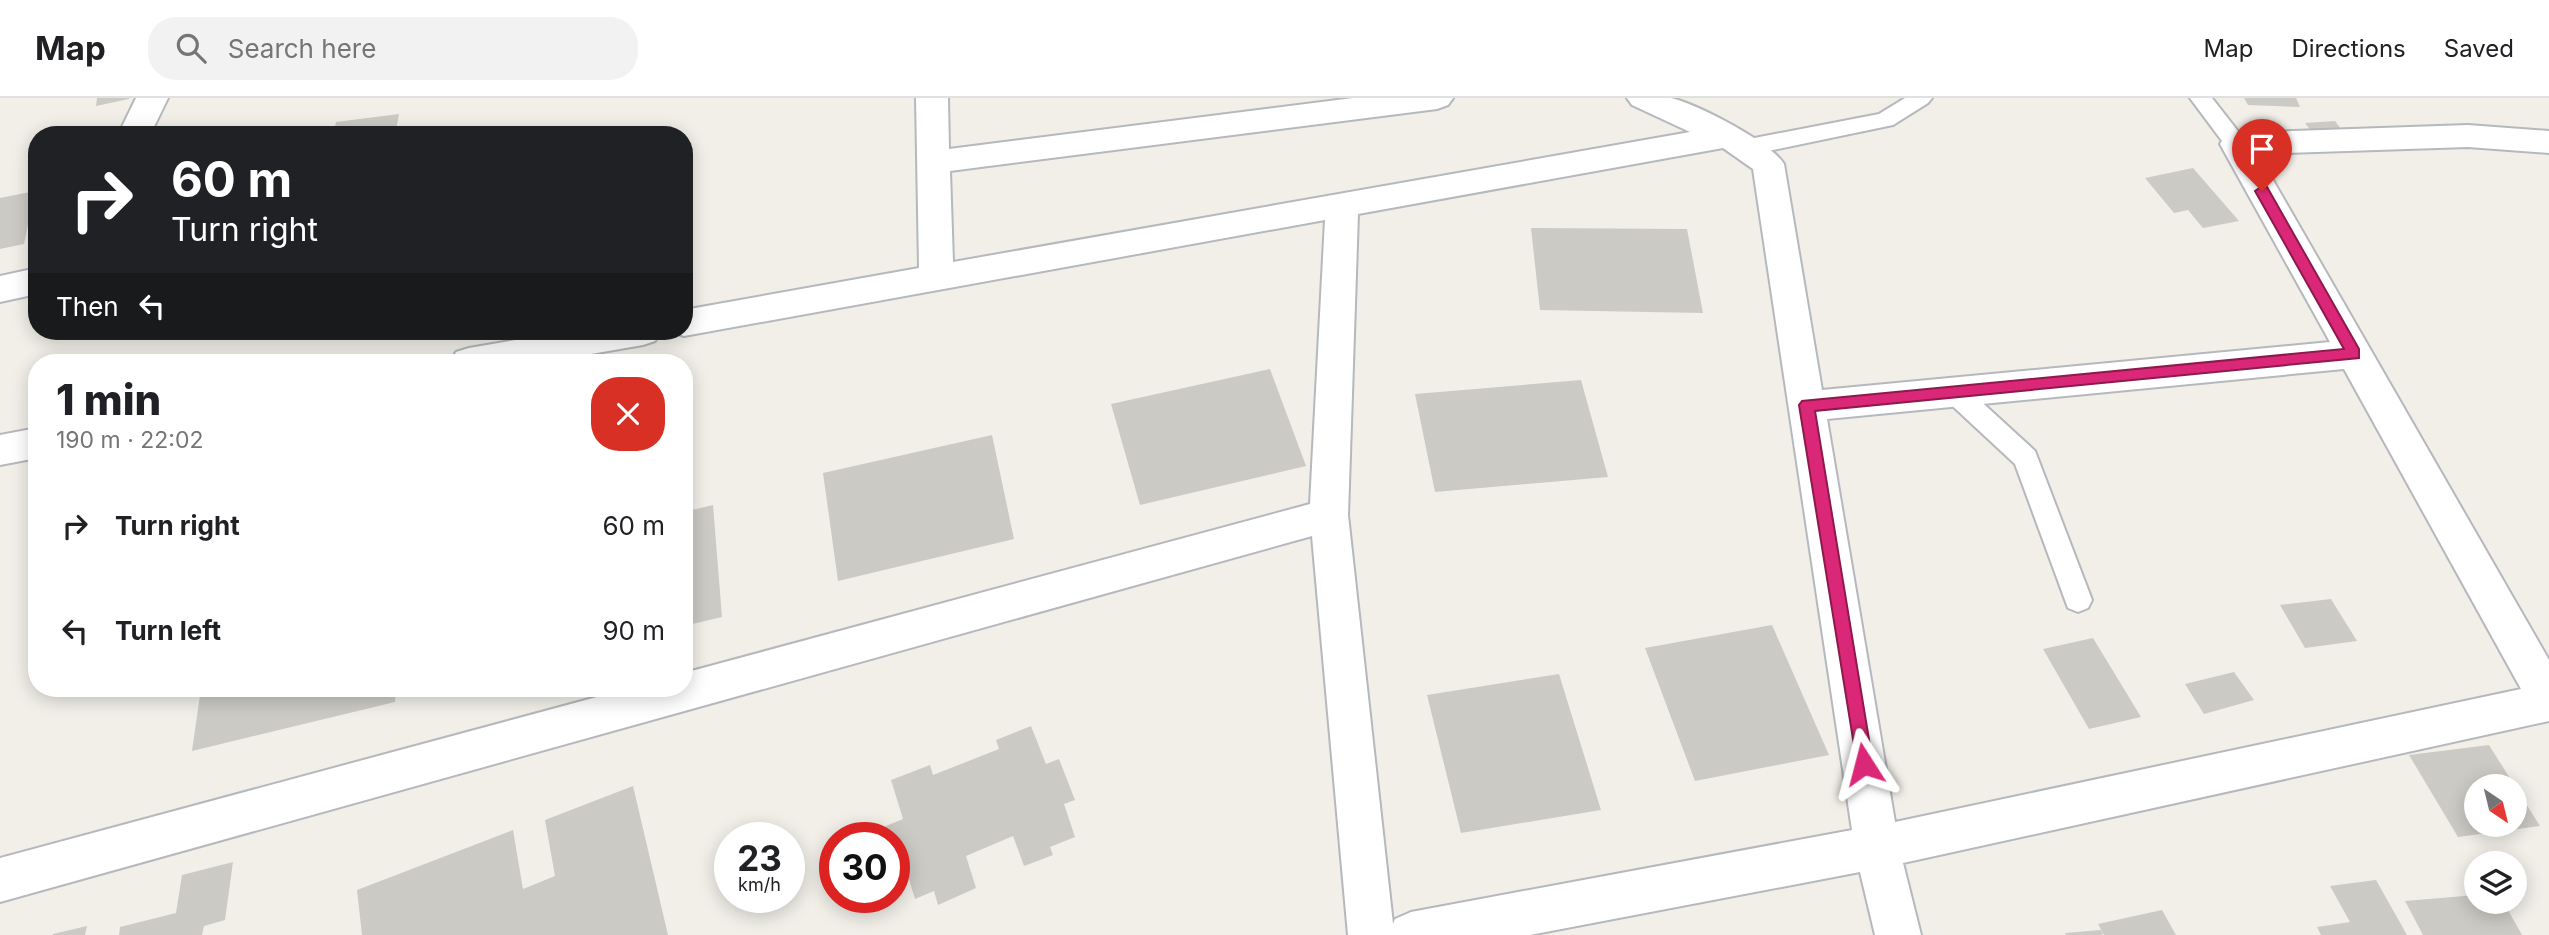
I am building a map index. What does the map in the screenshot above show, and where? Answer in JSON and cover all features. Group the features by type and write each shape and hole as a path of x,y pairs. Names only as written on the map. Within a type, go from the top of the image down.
{"street":[{"path":"138,126 152,98"},
{"path":"932,98 936,278"},
{"path":"933,162 1437,98"},
{"path":"1643,98 1736,142 1769,164 1878,847 1898,935"},
{"path":"1411,935 1878,847 2549,701 2236,144 2468,136 2549,142"},
{"path":"693,321 1342,203 1736,142"},
{"path":"1342,203 1329,515 1371,935"},
{"path":"17,285 28,271"},
{"path":"514,354 592,340"},
{"path":"1807,405 2354,354"},
{"path":"0,450 28,445"},
{"path":"693,690 1329,515"},
{"path":"0,880 666,697"}],"lane":[{"path":"1736,142 1885,120 1921,98"},
{"path":"2201,98 2236,144"},
{"path":"1954,392 2026,458 2078,600"}],"building":[{"path":"97,98 129,98 129,99 96,106"},
{"path":"2244,98 2296,98 2300,107 2248,105"},
{"path":"399,114 397,126 335,126 336,122"},
{"path":"2335,121 2344,133 2315,136 2305,123"},
{"path":"2193,168 2239,221 2203,228 2188,210 2174,213 2145,178"},
{"path":"28,192 28,225 24,244 0,249 0,198"},
{"path":"1531,228 1687,229 1703,313 1540,310"},
{"path":"1270,369 1306,466 1140,505 1111,404"},
{"path":"1581,380 1608,477 1435,492 1415,394"},
{"path":"992,435 1014,539 838,581 823,473"},
{"path":"713,505 722,617 693,624 693,510"},
{"path":"2331,599 2357,641 2305,648 2280,605"},
{"path":"1772,625 1829,755 1695,781 1645,648"},
{"path":"2093,638 2141,717 2089,729 2043,649"},
{"path":"2234,672 2254,700 2204,714 2185,684"},
{"path":"1559,674 1601,810 1461,833 1427,695"},
{"path":"200,697 395,697 395,702 192,751"},
{"path":"1031,726 1046,764 1059,759 1075,800 1064,804 1075,837 1050,847 1053,855 1024,866 1013,836 966,856 976,888 938,905 934,891 915,899 910,883 910,822 896,822 903,819 891,780 930,765 933,775 999,749 996,740"},
{"path":"2489,745 2507,774 2464,774 2464,836 2458,837 2409,755"},
{"path":"633,786 668,935 362,935 357,890 513,830 523,889 555,876 545,820"},
{"path":"2527,805 2540,826 2527,828"},
{"path":"233,862 225,920 204,926 202,935 119,935 120,927 176,913 182,875"},
{"path":"2376,880 2407,935 2321,935 2317,927 2350,922 2330,886"},
{"path":"2464,896 2464,914 2510,914 2522,935 2423,935 2405,901"},
{"path":"2162,910 2176,935 2104,935 2098,924"},
{"path":"87,926 85,935 53,935 53,934"},
{"path":"2101,930 2103,935 2065,933"}],"route":[{"path":"1864,764 1807,405 2354,354 2262,191"}]}
